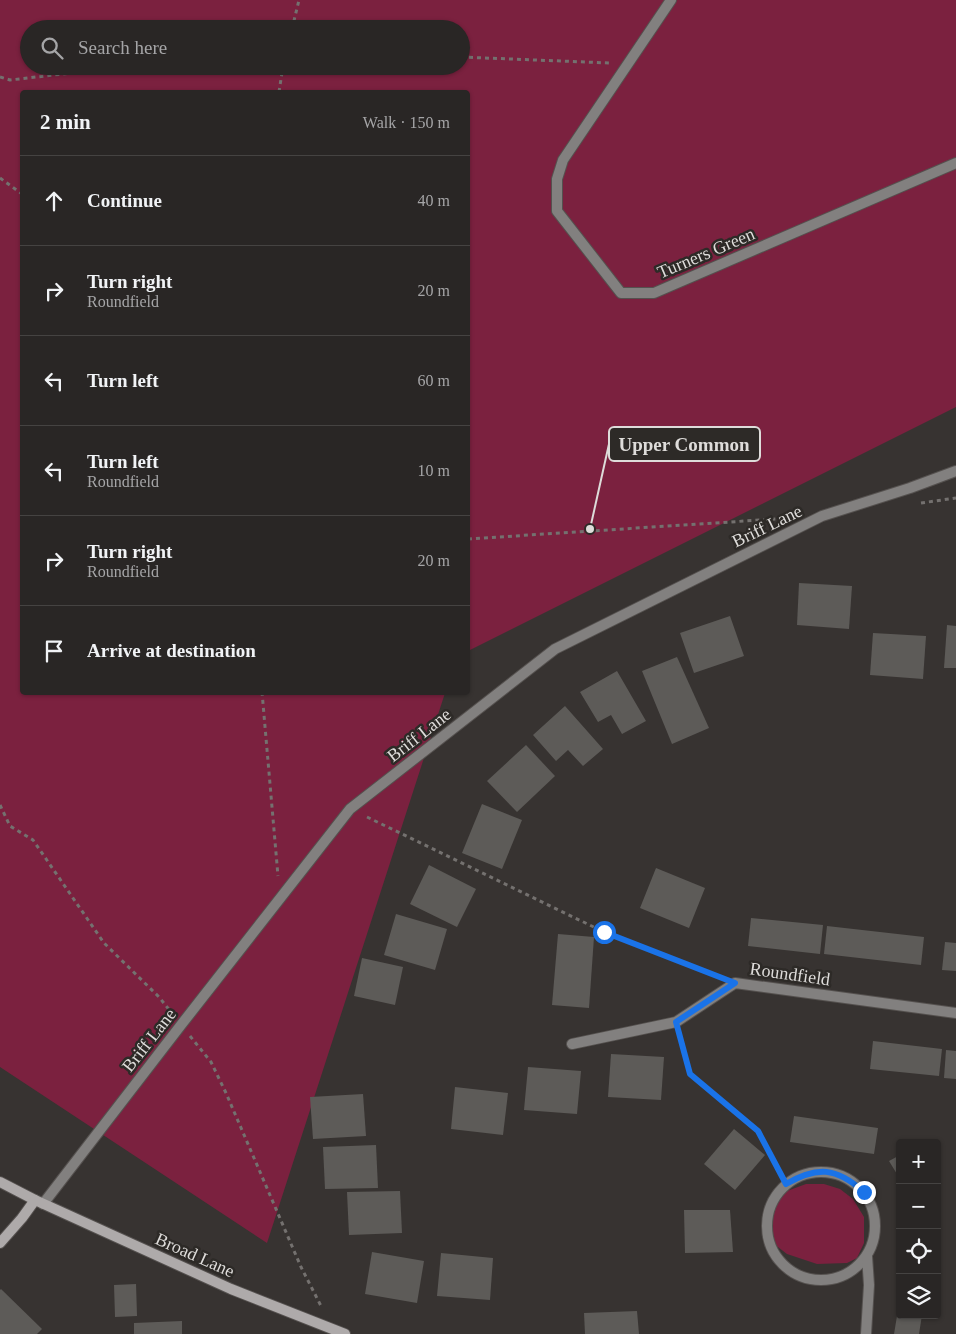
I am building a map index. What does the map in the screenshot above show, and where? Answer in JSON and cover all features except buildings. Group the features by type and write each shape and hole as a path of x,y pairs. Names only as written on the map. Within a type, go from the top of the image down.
{"street":[{"name":"Turners Green","path":"671,0 563,160 557,179 557,211 621,293 654,293 956,163"},
{"name":"Briff Lane","path":"39,1202 181,1025 350,809 555,650 822,516 956,471"},
{"name":"Roundfield","path":"572,1044 676,1022 735,983 956,1013"},
{"path":"818,1172 835,1173 851,1180 864,1192 872,1206 876,1224 874,1241 867,1256 854,1270 837,1279 818,1281 800,1277 784,1267 772,1252 766,1234 767,1215 774,1198 786,1184 800,1176 818,1172"},
{"name":"Broad Lane","path":"0,1182 39,1202 231,1289 345,1334"},
{"path":"0,1243 39,1202"},
{"path":"866,1334 869,1285 867,1256"}],"path":[{"path":"294,20 299,0"},
{"path":"470,57 627,64"},
{"path":"0,78 10,80 54,75"},
{"path":"278,90 281,75"},
{"path":"0,178 20,193"},
{"path":"470,539 783,519"},
{"path":"262,695 280,899"},
{"path":"0,805 10,826 33,840 104,943 158,998 212,1062 301,1266 333,1329"},
{"path":"350,809 604,932 735,983"},
{"path":"676,1022 690,1074 758,1131 786,1184"}],"shaded area":[{"path":"0,0 956,0 956,407 470,650 470,90 20,90 20,695 444,695 267,1243 0,1067"},
{"path":"806,1184 824,1184 840,1189 853,1199 864,1217 864,1243 857,1258 847,1263 817,1264 787,1254 774,1244 769,1218 771,1210 779,1198 787,1191"}],"place":[{"name":"Upper Common","path":"590,529"}],"route":[{"path":"604,932 735,983 676,1022 690,1074 758,1131 786,1184 800,1176 818,1172 835,1173 851,1180 864,1192"}]}
